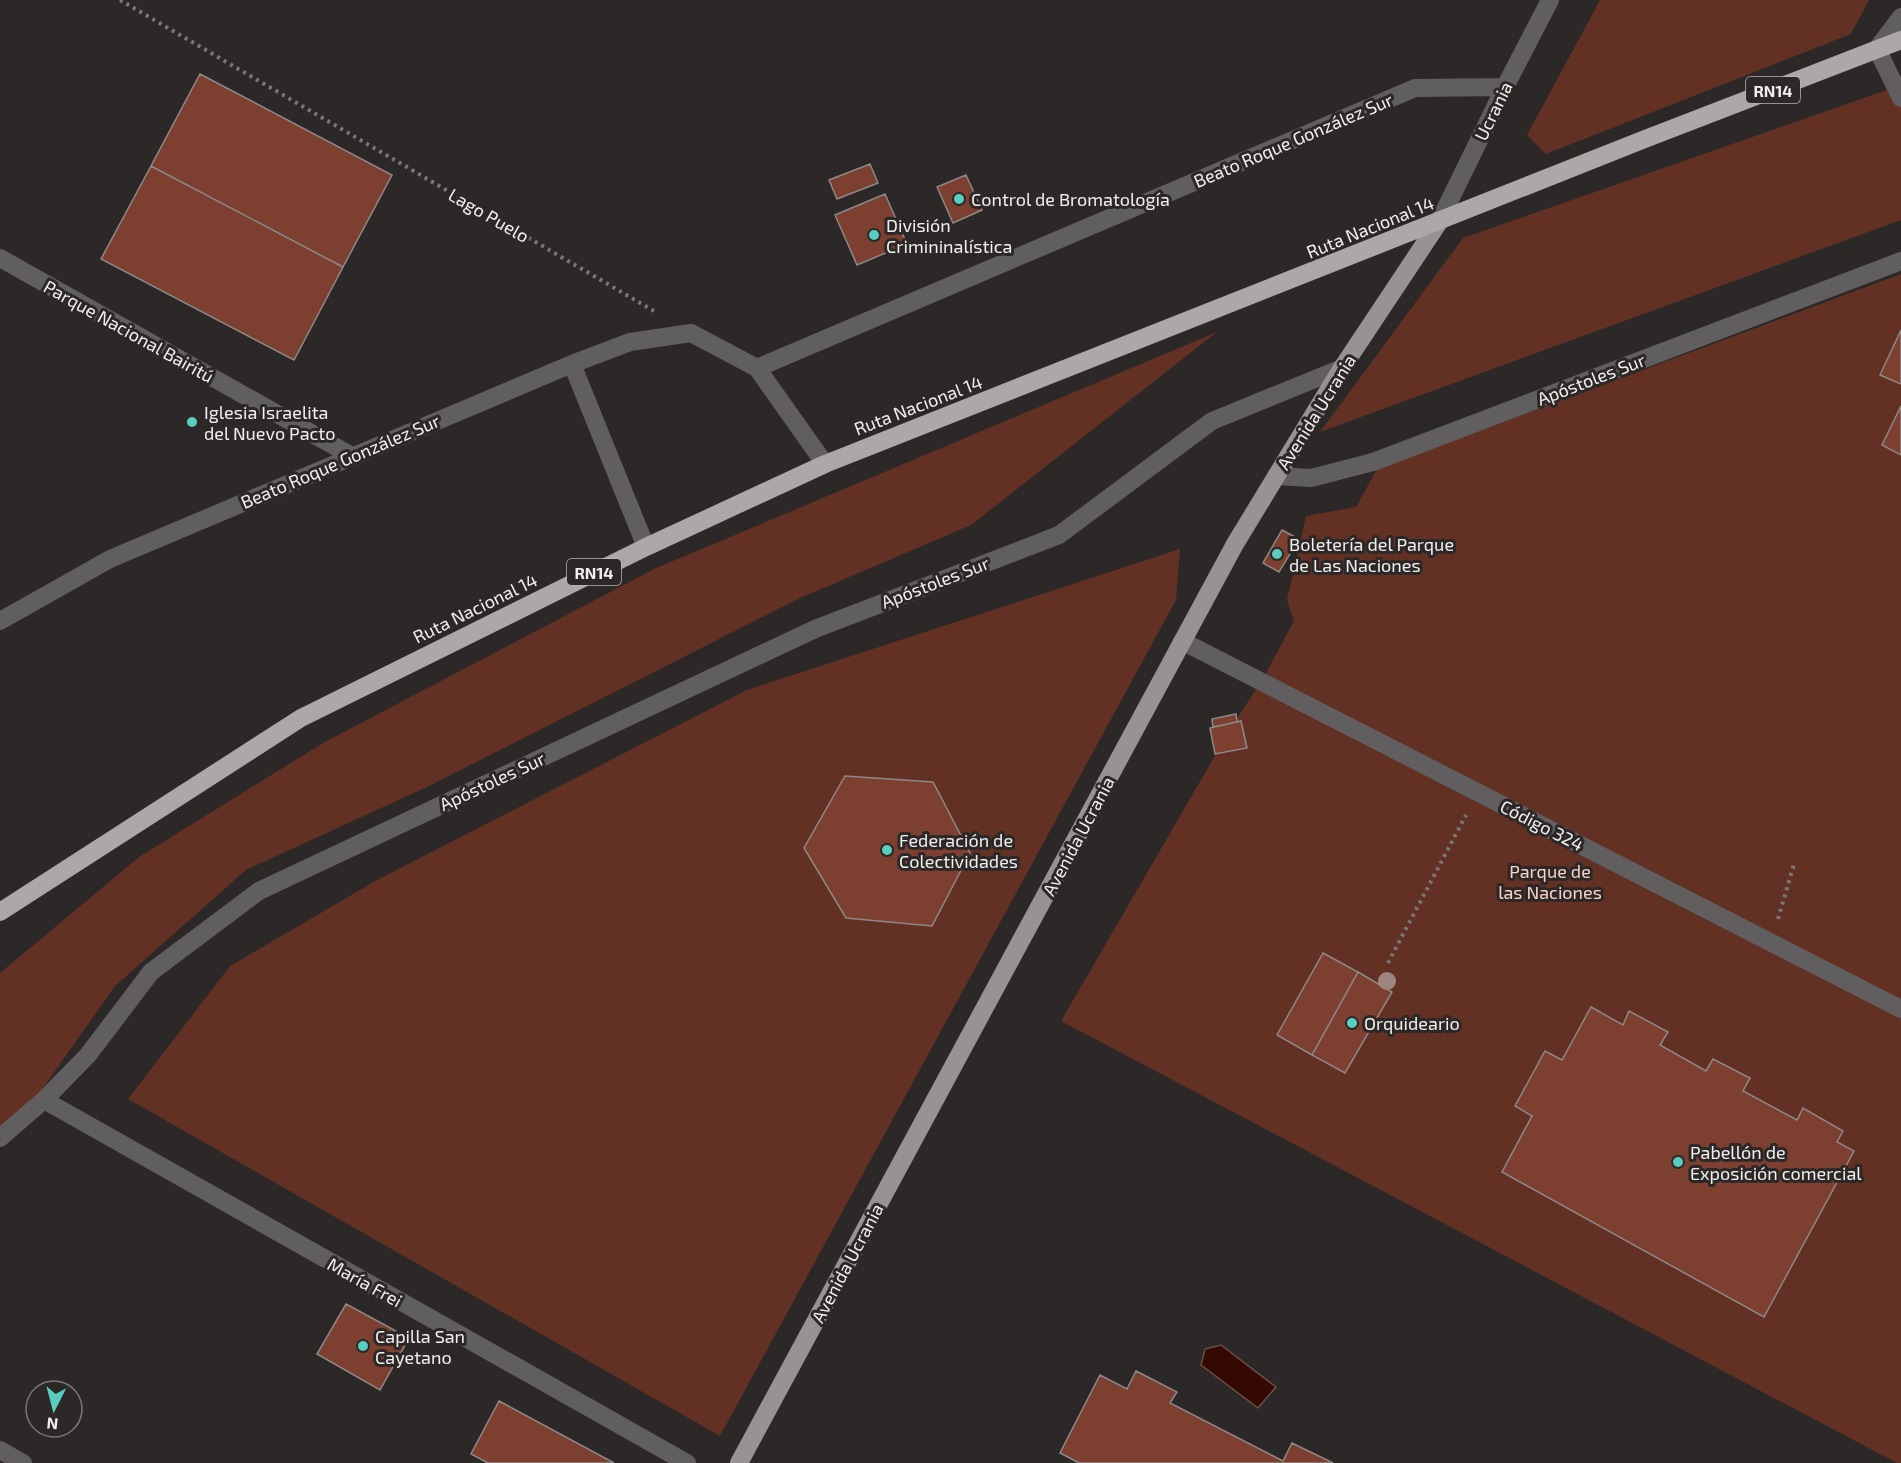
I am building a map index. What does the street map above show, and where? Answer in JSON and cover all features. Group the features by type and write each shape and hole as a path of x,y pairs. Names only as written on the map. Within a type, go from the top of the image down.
{"highway":[{"name":"Ruta Nacional 14","path":"0,912 301,718 646,547 825,464 1901,40"}],"main road":[{"name":"Avenida Ucrania","path":"739,1463 1235,544 1342,368 1439,222"}],"street":[{"name":"Ucrania","path":"1439,222 1550,0"},
{"path":"1901,17 1877,49 1901,98"},
{"name":"Beato Roque González Sur","path":"757,368 1415,88 1505,87"},
{"name":"Parque Nacional Bairitú","path":"0,258 352,456"},
{"name":"Apóstoles Sur","path":"1276,476 1311,478 1373,462 1901,261"},
{"name":"Beato Roque González Sur","path":"0,621 110,558 572,364 630,342 691,333"},
{"path":"691,333 757,368 825,464"},
{"path":"572,364 646,547"},
{"name":"Apóstoles Sur","path":"0,1138 44,1100 88,1055 151,972 259,891 815,629 1059,535 1212,421 1342,368"},
{"name":"Código 324","path":"1182,641 1901,1009"},
{"name":"María Frei","path":"44,1100 687,1463"},
{"path":"0,1450 23,1463"}],"path":[{"name":"Lago Puelo","path":"120,0 691,333"},
{"path":"1388,963 1477,792"},
{"path":"1771,943 1794,864"}],"green space":[{"path":"1600,0 1869,0 1851,34 1546,154 1527,135"},
{"path":"1901,85 1901,220 1320,432 1463,238"},
{"name":"Parque de las Naciones","path":"1901,274 1901,1463 1897,1463 1061,1021 1234,723 1261,682 1294,621 1287,600 1306,516 1356,507 1377,469"},
{"path":"1217,332 971,525 798,599 427,787 246,870 115,986 41,1091 0,1134 0,973 139,857 323,743 654,569"},
{"path":"1180,549 1176,600 720,1436 128,1099 230,966 377,880 747,690"}],"shaded area":[{"path":"1221,1345 1276,1387 1258,1408 1201,1365 1205,1349"}],"building":[{"path":"200,74 392,175 343,267 151,166"},
{"path":"870,164 878,183 837,199 829,180"},
{"path":"151,166 343,267 294,360 101,259"},
{"name":"Control de Bromatología","path":"966,175 982,210 953,223 937,187"},
{"path":"885,194 907,244 857,265 835,215"},
{"path":"1901,330 1901,384 1880,375"},
{"path":"1901,406 1901,455 1882,445"},
{"path":"1282,530 1299,539 1279,572 1263,563"},
{"path":"1236,714 1237,722 1213,727 1212,719"},
{"path":"1241,721 1247,748 1215,754 1210,728"},
{"name":"Federación de Colectividades","path":"845,776 933,782 970,853 932,926 846,918 804,848"},
{"path":"1323,953 1358,972 1312,1055 1277,1035"},
{"name":"Orquideario","path":"1358,972 1392,992 1345,1073 1312,1055"},
{"name":"Pabellón de Exposición comercial","path":"1591,1007 1623,1025 1629,1011 1668,1032 1660,1045 1706,1071 1713,1059 1750,1078 1743,1091 1797,1120 1803,1108 1843,1131 1837,1142 1854,1151 1764,1317 1502,1172 1532,1116 1515,1106 1545,1051 1562,1060"},
{"name":"Capilla San Cayetano","path":"346,1304 409,1338 380,1390 317,1354"},
{"path":"1136,1371 1177,1392 1170,1403 1283,1461 1292,1443 1333,1463 1079,1463 1060,1453 1100,1375 1127,1389"},
{"path":"499,1401 614,1463 488,1463 471,1454"}],"place":[{"name":"Control de Bromatología","path":"959,199"},
{"name":"División Crimininalística","path":"874,235"},
{"name":"Iglesia Israelita del Nuevo Pacto","path":"192,422"},
{"name":"Boletería del Parque de Las Naciones","path":"1277,554"},
{"name":"Federación de Colectividades","path":"887,850"},
{"name":"Orquideario","path":"1352,1023"},
{"name":"Pabellón de Exposición comercial","path":"1678,1162"},
{"name":"Capilla San Cayetano","path":"363,1346"}]}
